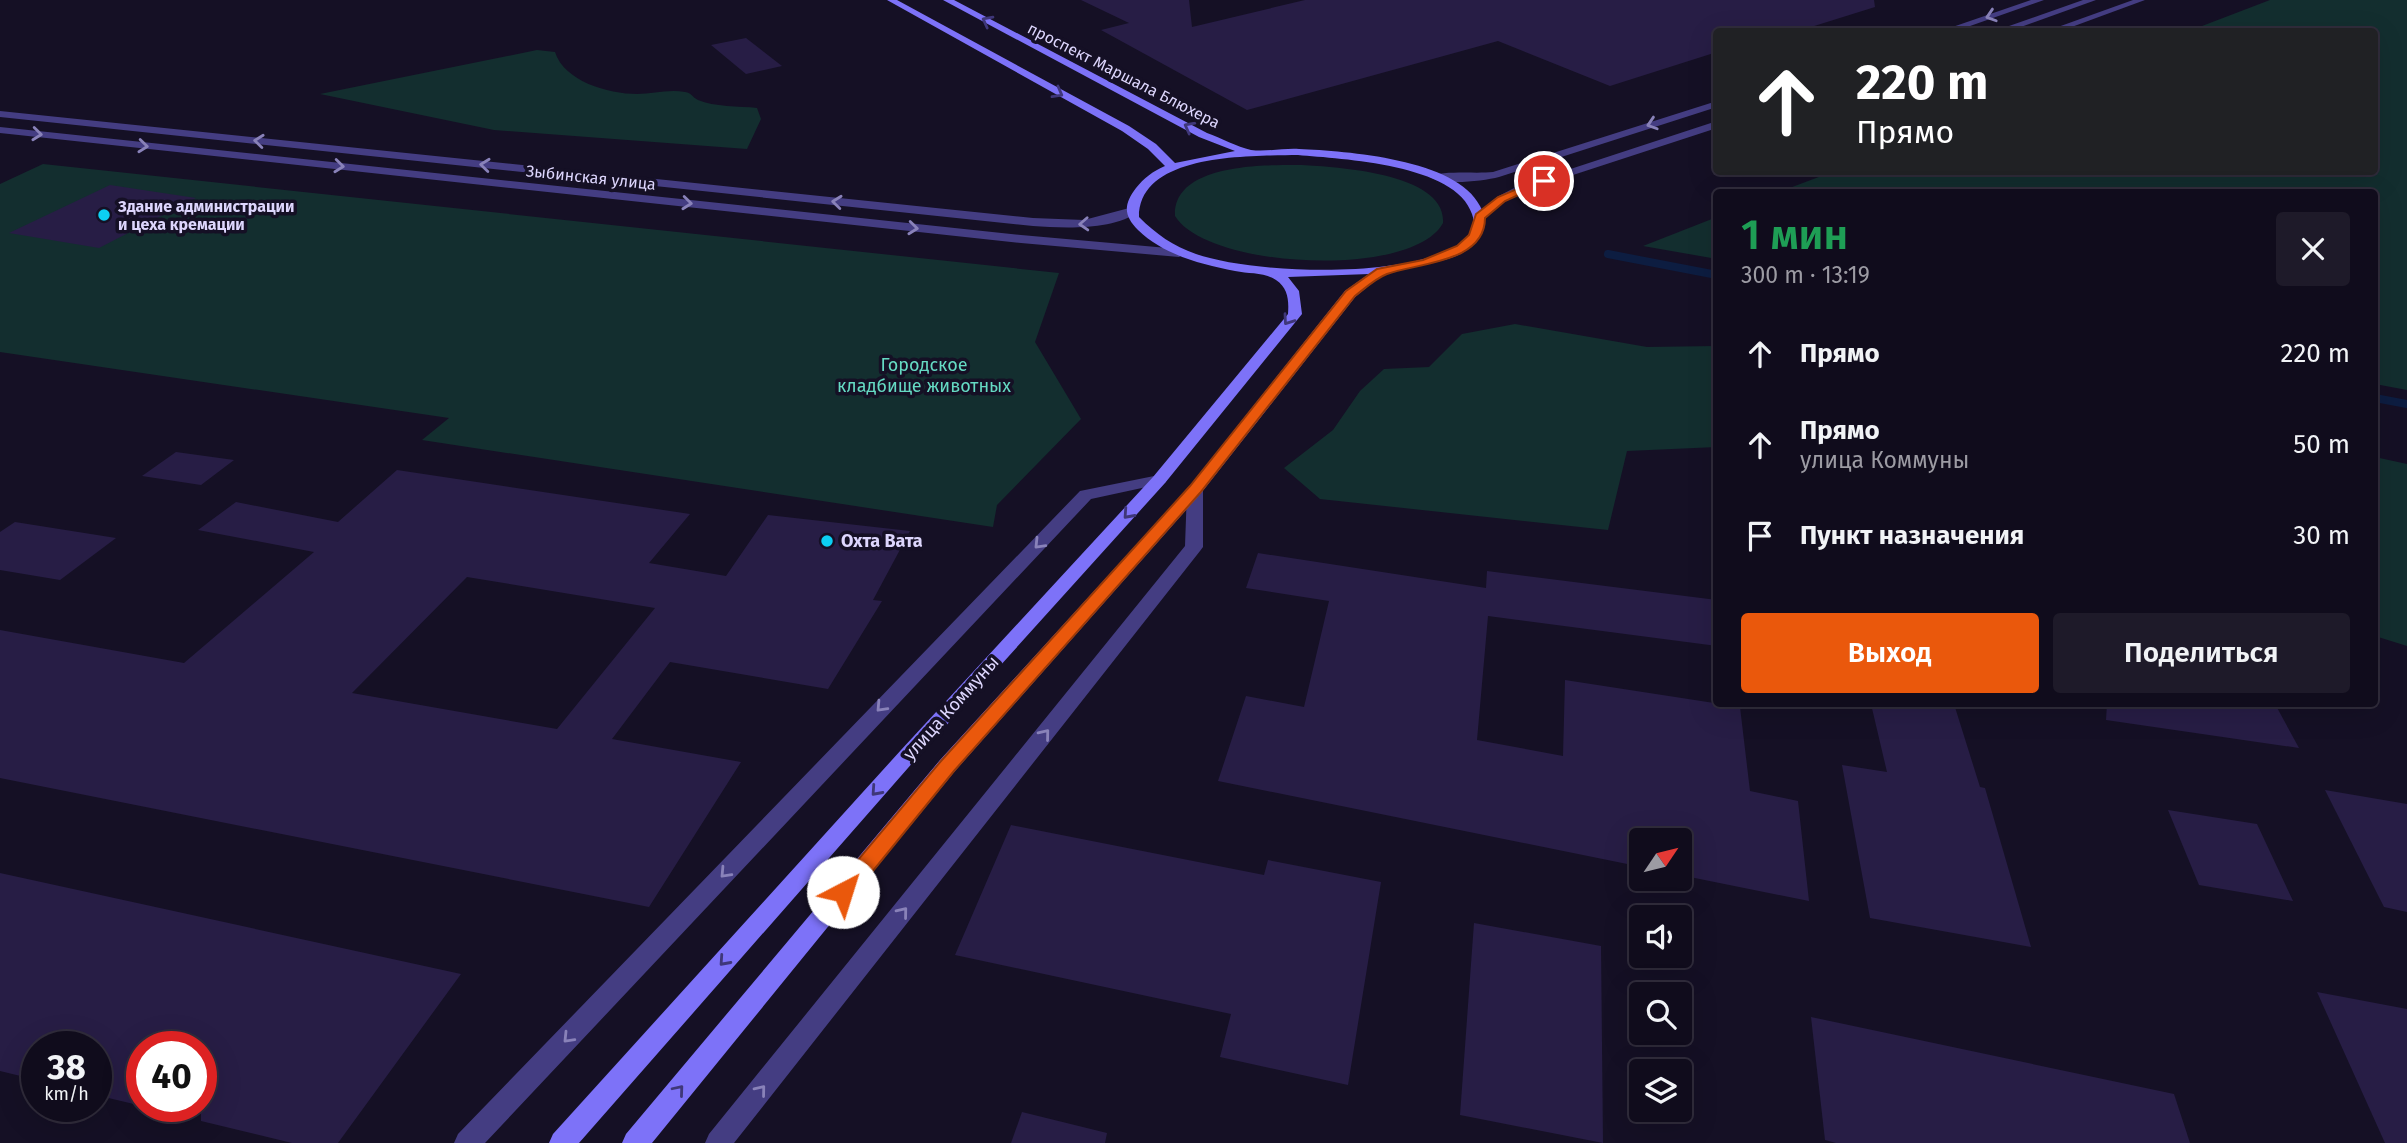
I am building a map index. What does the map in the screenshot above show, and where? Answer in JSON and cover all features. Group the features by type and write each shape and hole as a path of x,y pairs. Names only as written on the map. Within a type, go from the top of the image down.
{"street":[{"path":"891,0 1125,130 1159,152 1173,168"},
{"name":"проспект Маршала Блюхера","path":"947,0 1203,135 1252,153"},
{"path":"1954,28 2040,0"},
{"path":"2008,28 2092,0"},
{"path":"2060,28 2141,0"},
{"path":"1436,177 1467,196 1477,208 1479,226 1474,237 1461,248 1426,263 1381,272 1332,274 1266,270 1179,253 1159,243 1142,230 1133,218 1137,194 1146,184 1173,168 1214,157 1298,152 1367,159 1436,177 1474,178 1495,175 1713,105"},
{"name":"Зыбинская улица","path":"0,114 1033,222 1080,225 1103,223 1133,211"},
{"path":"1480,216 1501,199 1520,189 1713,125"},
{"name":"Зыбинская улица","path":"0,130 1021,239 1179,253"},
{"path":"363,169 387,155"},
{"name":"улица Коммуны","path":"562,1143 1159,480 1295,314 1294,289 1285,279 1266,270"},
{"name":"улица Коммуны","path":"635,1143 947,766 1195,490 1343,302 1381,272"},
{"path":"467,1143 1086,495 1159,480"},
{"path":"718,1143 1194,547 1195,490"}],"green space":[{"path":"2270,0 2407,0 2407,390 2378,385 2378,189 1787,189 1824,175 2378,175 2378,28 2197,28"},
{"path":"537,50 555,52 560,62 577,78 613,92 685,92 711,104 757,108 761,119 747,149 494,130 320,94"},
{"name":"Городское кладбище животных","path":"43,164 1059,273 1035,342 1081,419 997,505 993,527 422,440 449,418 0,352 0,184"},
{"path":"1302,165 1363,171 1409,183 1427,193 1439,206 1443,223 1424,241 1393,253 1353,259 1310,260 1266,256 1226,247 1194,234 1175,216 1178,199 1189,186 1205,177 1245,167"},
{"path":"1713,219 1713,258 1643,246"},
{"path":"1515,324 1647,347 1713,346 1713,447 1627,451 1608,530 1320,499 1284,468 1333,430 1360,391 1384,369 1429,367 1462,334"},
{"path":"2378,458 2407,464 2407,646 2378,637"}],"building":[{"path":"1081,0 1189,0 1192,27 1305,0 1874,0 1875,7 1808,28 1713,28 1713,53 1610,86 1498,41 1247,110 1101,30 1129,23"},
{"path":"746,38 782,66 746,74 711,45"},
{"name":"Здание администрации и цеха кремации","path":"110,185 196,198 99,248 9,233"},
{"path":"176,452 234,460 201,485 142,476"},
{"path":"397,470 690,514 649,563 726,576 768,515 910,531 873,600 882,601 828,689 670,662 612,739 741,762 649,907 0,778 0,630 184,663 314,552 198,530 236,502 338,522","holes":["467,577 655,608 557,729 352,693"]},
{"path":"15,522 116,538 60,580 0,570 0,532"},
{"path":"1258,553 1486,588 1487,571 1713,599 1713,645 1488,616 1477,740 1563,756 1565,680 1713,703 1713,707 1740,707 1750,791 1798,801 1809,901 1692,877 1692,828 1629,828 1629,864 1218,781 1246,696 1304,707 1329,601 1246,588"},
{"path":"1872,707 1955,707 1980,787 1985,788 2031,947 1870,918 1842,765 1887,772"},
{"path":"2107,707 2277,707 2299,748 2106,720"},
{"path":"2325,790 2407,804 2407,912 2384,907"},
{"path":"2168,810 2257,824 2293,901 2199,885"},
{"path":"1011,825 1264,875 1268,860 1381,882 1348,1085 1220,1057 1231,1014 955,955"},
{"path":"0,873 461,974 338,1143 292,1143 205,1122 217,1122 217,1031 126,1031 126,1102 112,1099 112,1031 21,1031 21,1076 0,1071"},
{"path":"1474,923 1601,946 1603,1143 1460,1115"},
{"path":"2317,992 2407,1009 2407,1143 2385,1143"},
{"path":"1811,1017 2174,1094 2190,1143 1836,1143 1825,1140"},
{"path":"1022,1112 1107,1133 1105,1143 1011,1143"}],"waterway":[{"path":"1608,254 1713,274"},
{"path":"2378,399 2407,404"}],"place":[{"name":"Здание администрации и цеха кремации","path":"104,215"},
{"name":"Охта Вата","path":"827,541"}],"route":[{"path":"843,892 947,766 1195,490 1350,294 1381,272 1426,263 1461,248 1474,237 1480,216 1501,199 1544,181"}]}
